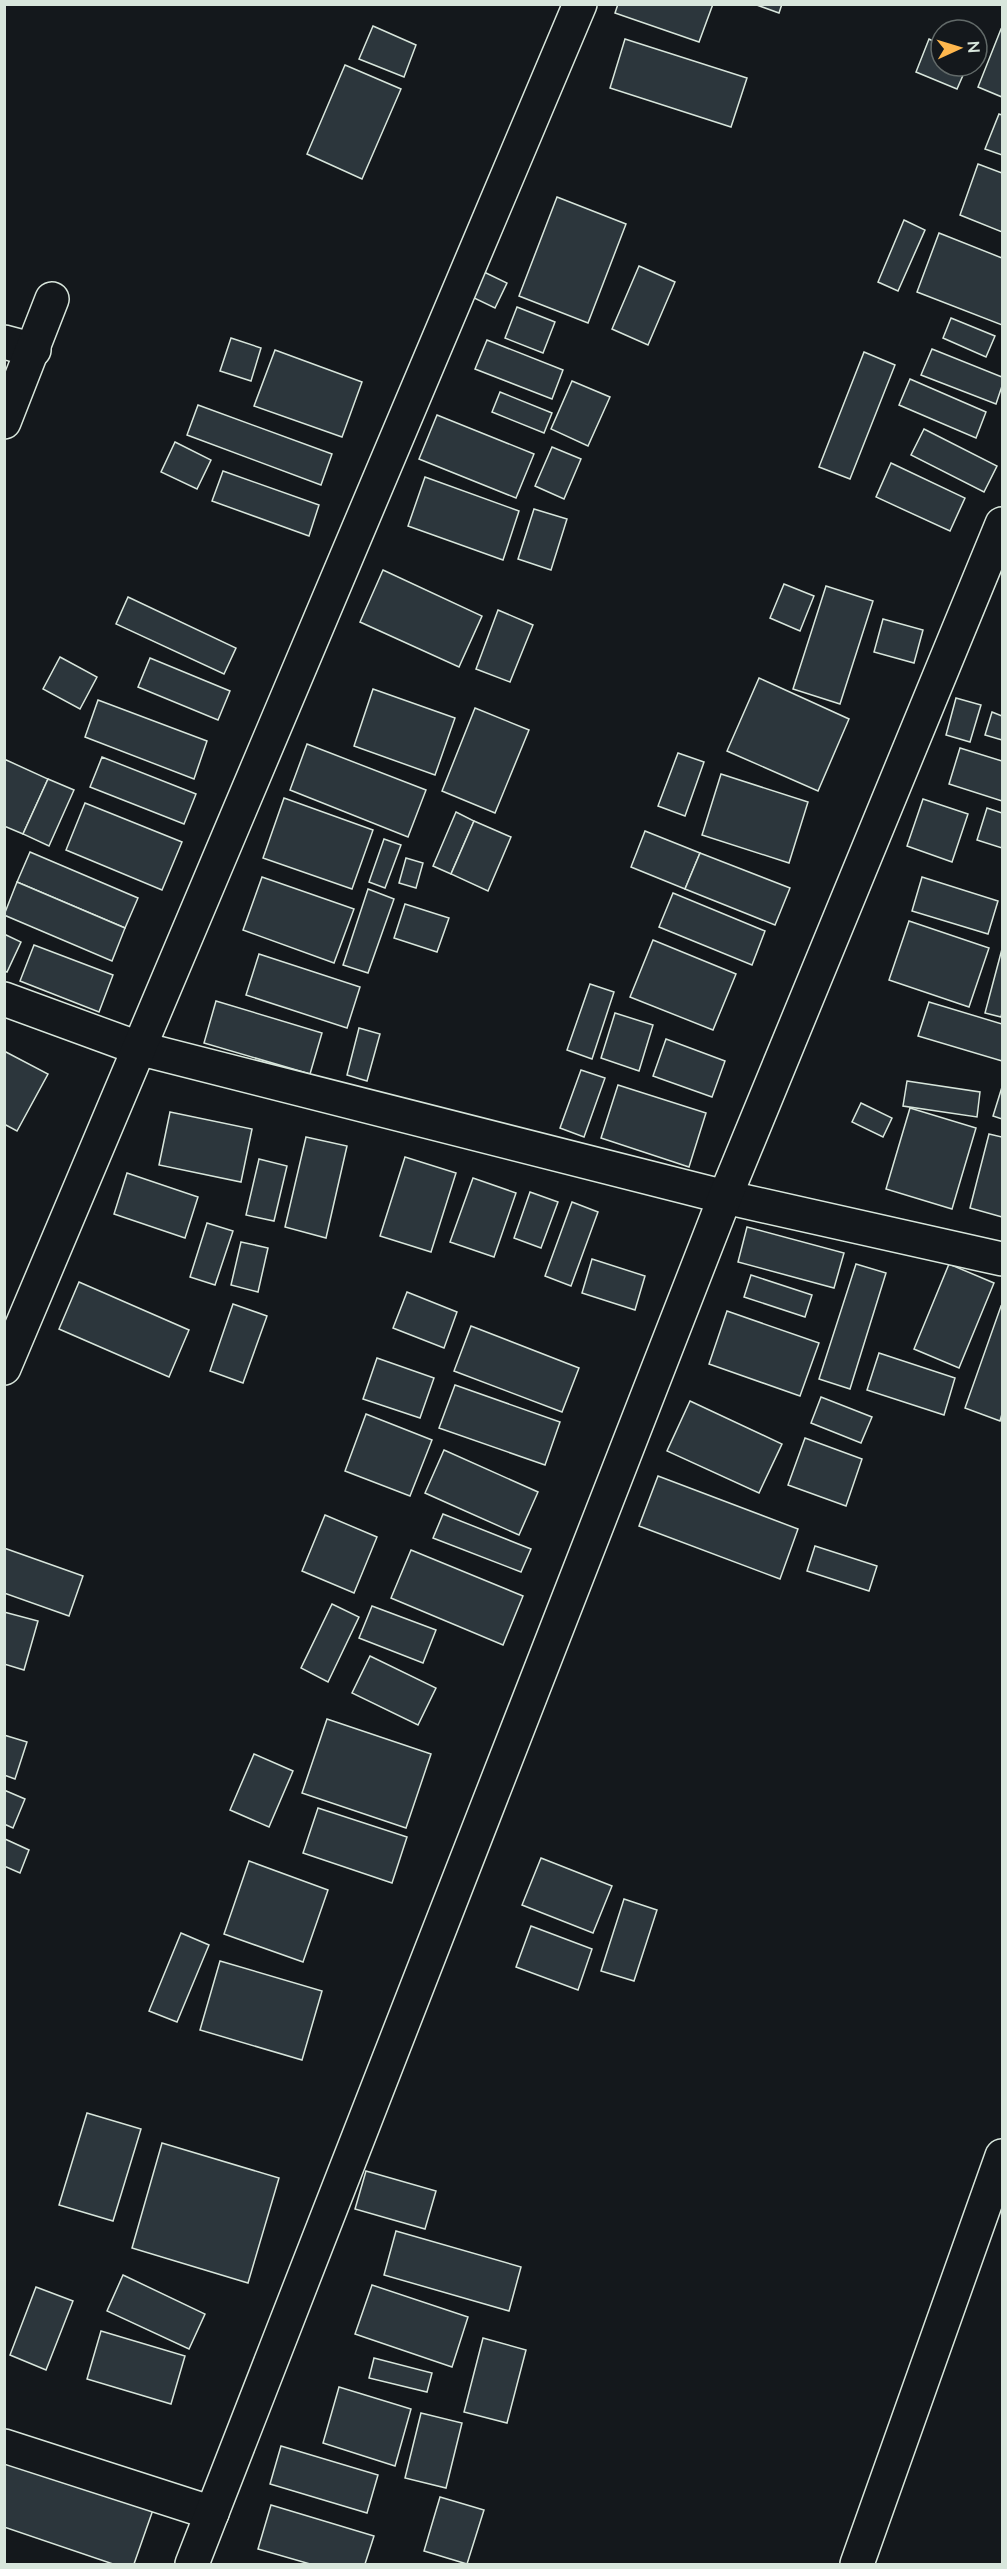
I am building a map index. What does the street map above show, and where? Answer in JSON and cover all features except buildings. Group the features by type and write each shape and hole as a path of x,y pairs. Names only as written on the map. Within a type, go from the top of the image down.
{"street":[{"path":"4,1368 580,4"},
{"path":"4,422 19,346 52,299"},
{"path":"192,2565 725,1197 1002,524"},
{"path":"4,999 138,1048 725,1197 1002,1259"},
{"path":"857,2565 1002,2156"},
{"path":"4,2446 212,2513"}]}
